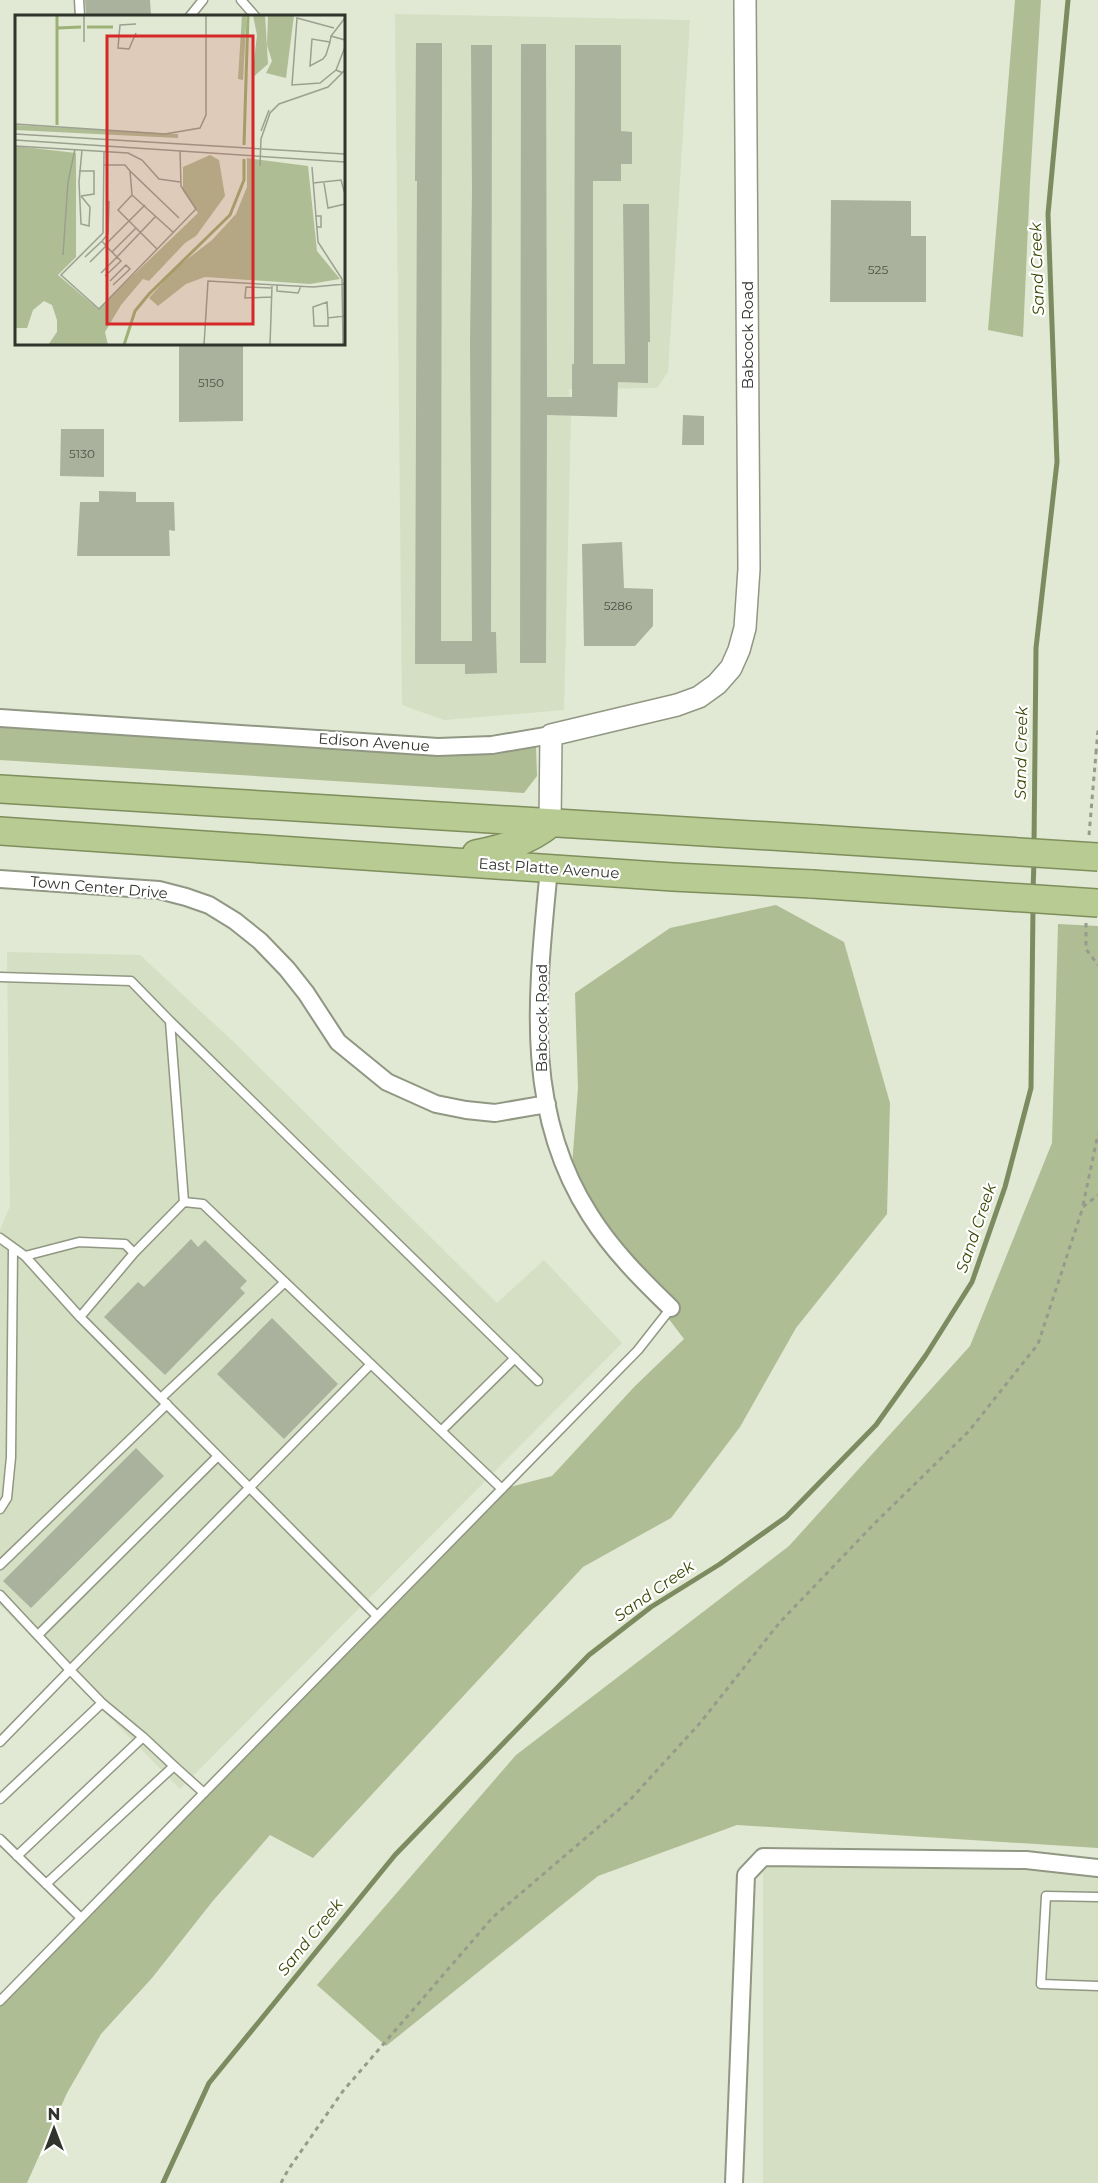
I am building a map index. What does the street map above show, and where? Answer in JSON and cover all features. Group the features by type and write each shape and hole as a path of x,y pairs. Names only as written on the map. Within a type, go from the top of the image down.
{"highway":[{"path":"0,789 1098,857"},
{"path":"418,859 471,854 509,847 535,836 550,824"},
{"name":"East Platte Avenue","path":"0,831 673,877 1098,903"}],"street":[{"name":"Babcock Road","path":"731,668 745,628 749,569 746,0"},
{"name":"Edison Avenue","path":"0,718 438,747 492,745 551,735 677,705 699,697 717,684 731,668"},
{"path":"550,824 551,735"},
{"name":"Babcock Road","path":"549,868 538,1011 541,1077 563,1162 590,1215 631,1269 671,1308"},
{"name":"Town Center Drive","path":"0,879 159,890 210,905 236,921 260,941 299,985 338,1042 387,1082 436,1104 466,1110 495,1113 547,1104"},
{"path":"734,2183 746,1875 763,1857 1026,1860 1098,1868"}],"lane":[{"path":"79,0 80,15"},
{"path":"191,15 202,0"},
{"path":"241,0 254,15"},
{"path":"0,977 131,981 538,1381"},
{"path":"80,1317 134,1253 183,1202 170,1021"},
{"path":"183,1202 202,1204 502,1489"},
{"path":"0,1238 25,1256 80,1317 377,1616"},
{"path":"25,1256 79,1242 125,1244 134,1253"},
{"path":"0,1509 7,1498 11,1457 13,1248"},
{"path":"0,1565 285,1282"},
{"path":"0,2001 638,1350 671,1308"},
{"path":"441,1431 515,1358"},
{"path":"0,1742 371,1364"},
{"path":"38,1635 218,1456"},
{"path":"0,1596 102,1703 204,1793"},
{"path":"0,1799 102,1703"},
{"path":"17,1856 143,1737"},
{"path":"46,1884 174,1766"},
{"path":"0,1839 81,1918"},
{"path":"1098,1898 1046,1896 1041,1984 1098,1986"}],"path":[{"path":"1098,730 1096,753 1098,767"},
{"path":"280,2183 343,2091 493,1917 629,1801 700,1722 780,1622 875,1523 969,1431 1038,1344 1083,1207 1098,1134"},
{"path":"1083,1207 1098,1195"}],"shaded area":[{"path":"1015,0 1041,0 1023,337 988,330"},
{"path":"395,14 690,20 668,372 657,388 569,389 571,416 564,710 444,720 402,705"},
{"path":"0,720 174,729 456,755 536,746 537,776 524,793 0,760"},
{"path":"776,905 844,942 890,1103 887,1214 796,1328 740,1427 671,1518 583,1567 313,1858 270,1835 212,1902 152,1978 101,2034 67,2093 27,2183 0,2183 0,2001 502,1489 552,1476 635,1386 684,1339 631,1269 571,1178 578,1088 575,993 670,928"},
{"path":"1058,924 1098,926 1098,1848 737,1825 598,1876 386,2046 317,1985 516,1755 789,1546 970,1346 1052,1143"},
{"path":"7,952 140,955 240,1048 497,1303 544,1260 622,1343 180,1789 0,1605 0,1230 10,1206"},
{"path":"763,1857 1098,1861 1098,2183 763,2183"}],"building":[{"path":"85,0 150,0 151,15 86,15"},
{"path":"416,43 442,43 441,641 472,641 471,45 492,45 491,632 496,632 497,673 465,674 465,664 415,664"},
{"path":"521,44 546,44 547,397 572,397 575,45 621,45 621,131 632,132 632,164 621,164 621,181 593,181 593,364 625,364 623,204 649,204 648,383 618,382 617,417 547,415 546,663 520,663"},
{"path":"831,200 911,201 911,236 926,236 926,302 830,302"},
{"path":"179,345 243,345 243,421 179,422"},
{"path":"683,415 704,416 704,445 682,445"},
{"path":"61,429 104,429 104,477 60,476"},
{"path":"99,491 136,492 136,502 174,502 175,531 169,530 170,556 77,556 80,502 99,502"},
{"path":"622,542 624,588 653,589 653,626 635,646 584,646 582,544"},
{"path":"191,1239 198,1247 205,1240 247,1281 240,1288 245,1293 165,1375 104,1317 138,1282 144,1287"},
{"path":"272,1318 338,1384 284,1439 217,1374"},
{"path":"136,1448 164,1476 31,1608 3,1581"}],"waterway":[{"name":"Sand Creek","path":"1034,846 1036,648 1057,462 1048,214 1068,0"},
{"name":"Sand Creek","path":"1033,891 1034,861"},
{"name":"Sand Creek","path":"163,2183 209,2083 395,1855 589,1655 651,1607 720,1564 786,1517 876,1425 926,1355 972,1282 1005,1187 1031,1088 1033,906"}]}
